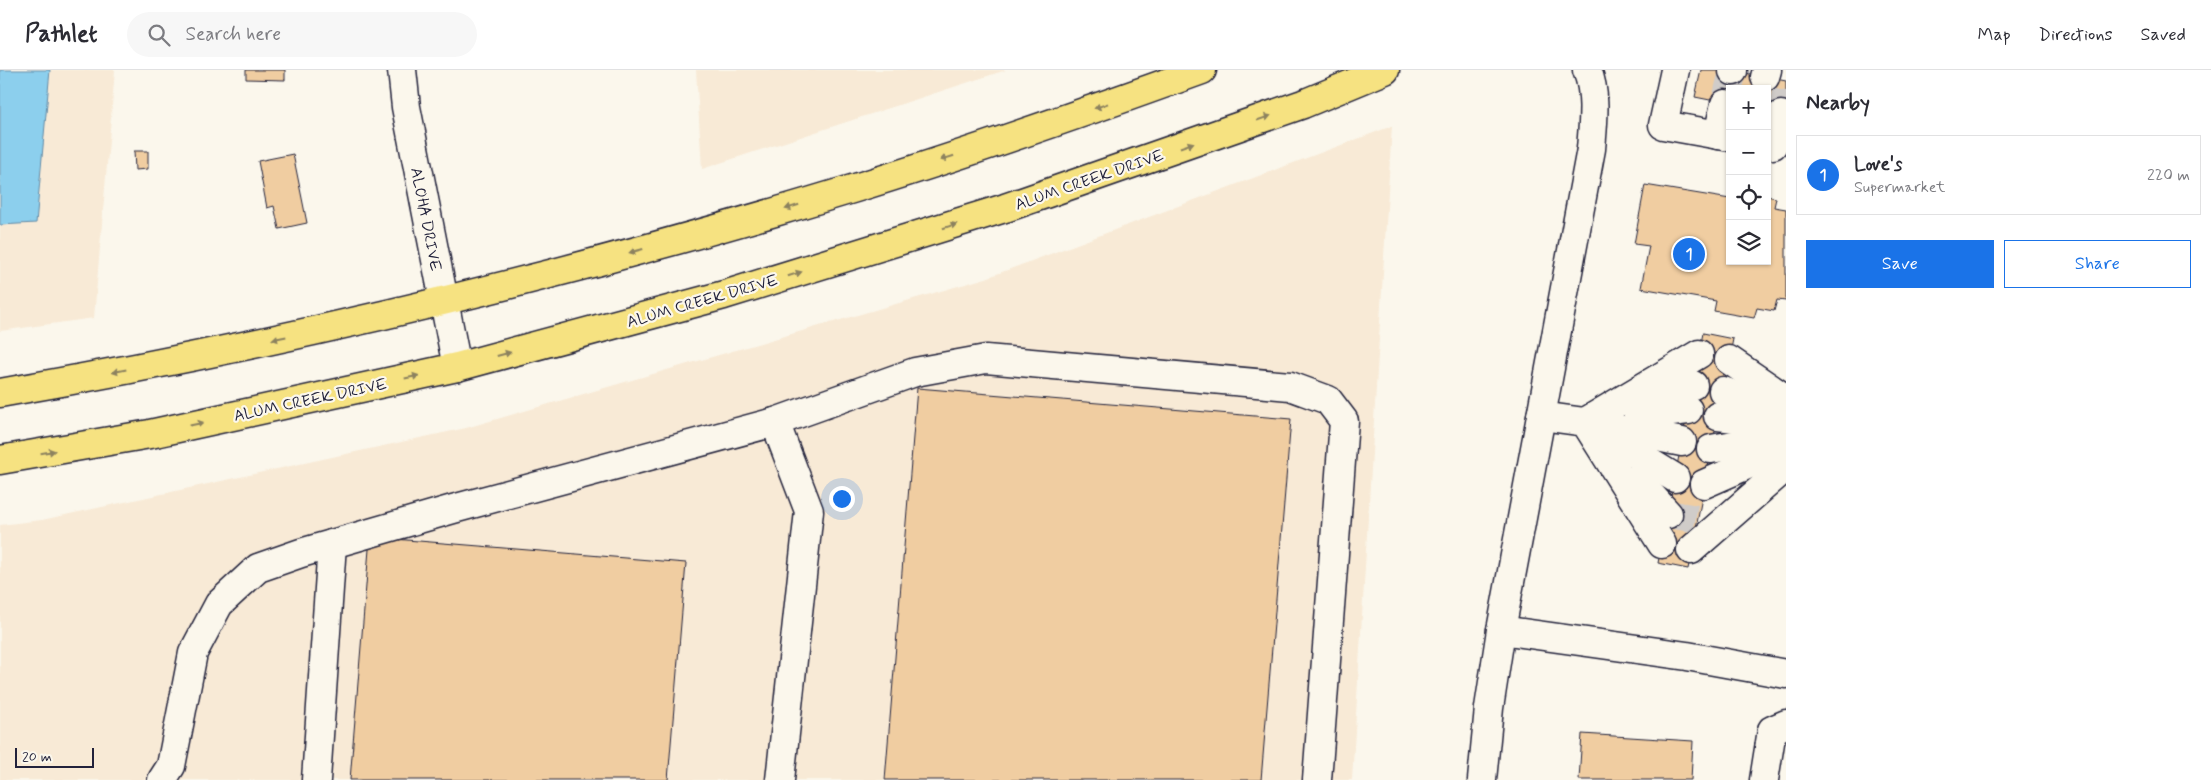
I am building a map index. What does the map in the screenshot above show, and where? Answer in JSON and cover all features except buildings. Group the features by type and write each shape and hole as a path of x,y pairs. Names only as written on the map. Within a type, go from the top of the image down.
{"main road":[{"path":"0,393 105,374 326,328 444,301 708,232 855,188 1074,116 1202,70"},
{"name":"ALUM CREEK DRIVE","path":"0,460 150,434 456,367 724,295 986,214 1303,104 1385,70"}],"street":[{"name":"ALOHA DRIVE","path":"402,70 406,107 456,367"},
{"path":"1482,780 1489,708 1501,630 1591,149 1593,100 1590,77 1587,70"},
{"path":"1675,70 1663,125 1724,136 1725,104"},
{"path":"1776,145 1781,115"},
{"path":"1585,422 1699,354"},
{"path":"162,780 171,766 193,653 218,604 258,568 332,544 775,422 915,372 986,359 1290,386 1328,400 1344,421 1317,780"},
{"path":"1728,360 1786,399"},
{"path":"1585,422 1691,397"},
{"path":"1786,413 1720,403 1786,424"},
{"path":"1541,416 1585,422 1682,442"},
{"path":"775,422 809,511 780,780"},
{"path":"1585,422 1675,478"},
{"path":"1585,422 1668,514"},
{"path":"1585,422 1662,544"},
{"path":"1711,449 1786,436"},
{"path":"1704,484 1786,448"},
{"path":"1697,519 1786,458"},
{"path":"1692,550 1786,467"},
{"path":"316,780 332,544"},
{"path":"1501,630 1686,656 1786,674"},
{"path":"1764,780 1772,730 1786,724"}],"shaded area":[{"path":"0,70 115,70 94,318 0,331"},
{"path":"696,70 1006,70 702,169"},
{"path":"1392,126 1352,780 0,780 0,525 42,520 466,428 986,278"}],"water":[{"path":"0,70 50,70 36,223 0,225"}],"tunnel":[{"path":"1725,104 1733,71"},
{"path":"1781,115 1786,91"},
{"path":"1668,514 1697,519"}],"place":[{"name":"Love's","path":"1689,254"}]}
